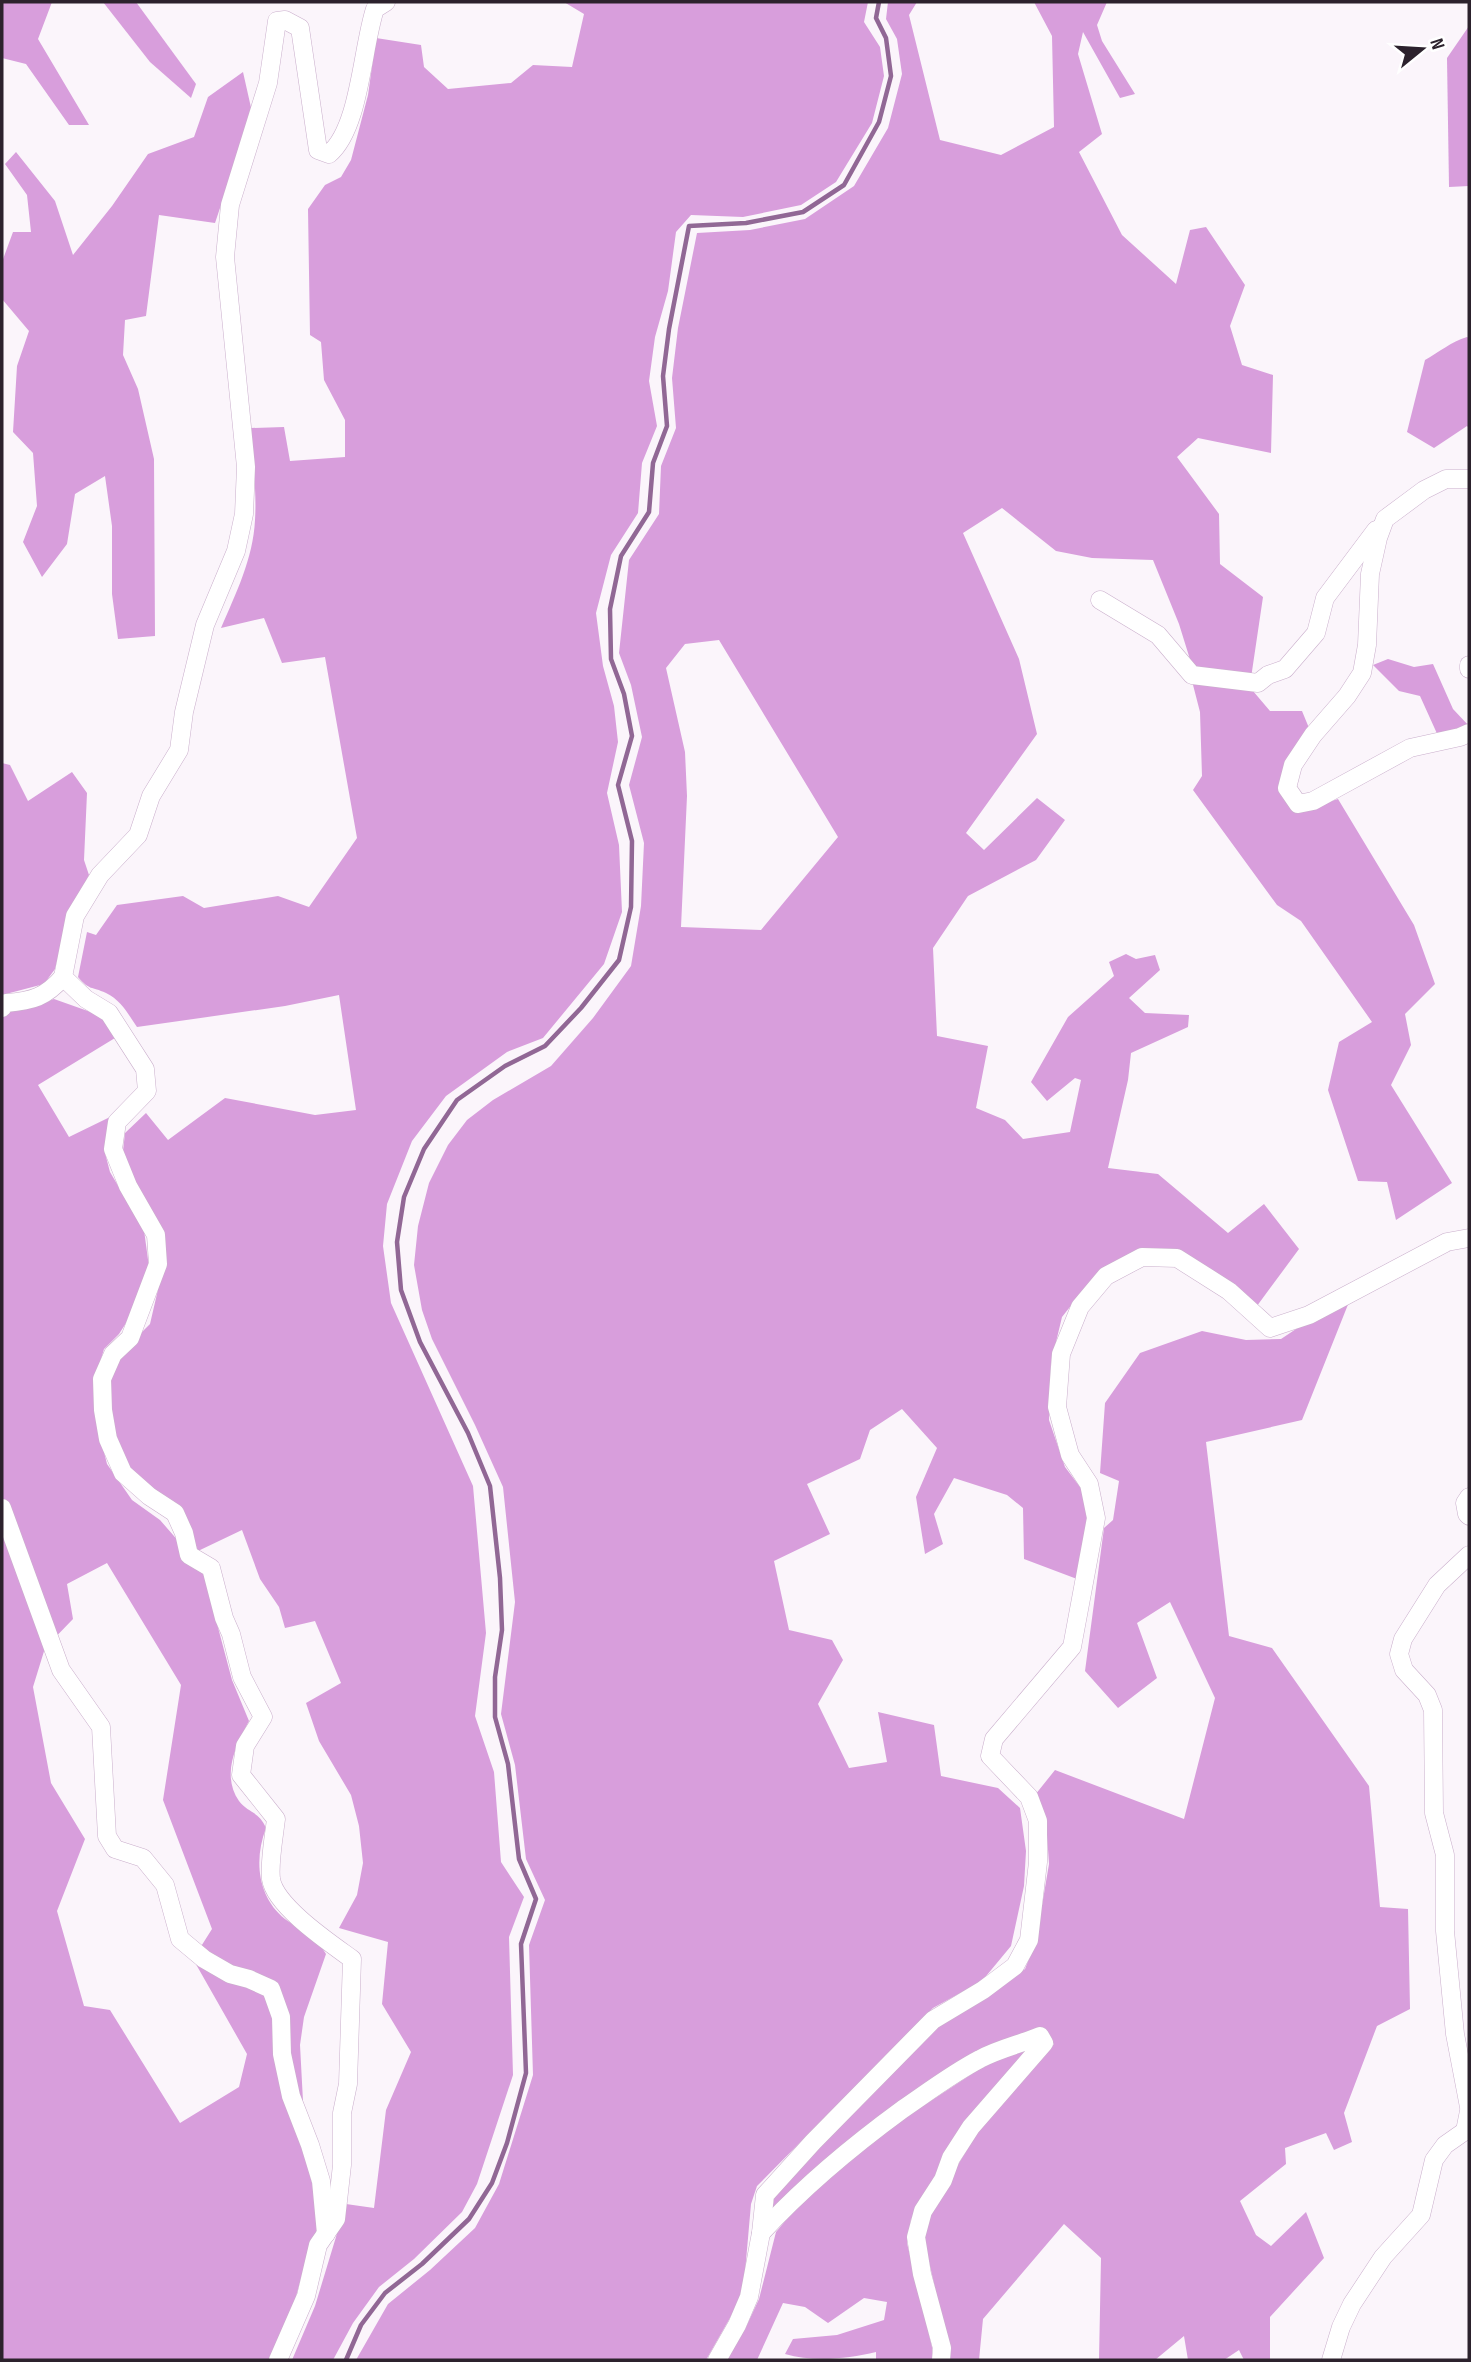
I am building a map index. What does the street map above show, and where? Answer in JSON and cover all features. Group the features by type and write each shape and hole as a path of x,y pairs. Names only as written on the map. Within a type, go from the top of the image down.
{"street":[{"path":"2,1008 6,1003 27,1001 50,992 63,977 75,916 100,875 138,835 150,796 179,750 184,712 205,625 236,551 244,514 246,467 225,257 230,205 268,83 277,21 285,20 300,28 318,150 329,154 340,145 359,89 368,30 375,9 386,2"},
{"path":"1100,600 1158,635 1192,675 1258,683 1268,675 1285,670 1316,632 1325,598 1385,519 1424,490 1446,480 1469,479"},
{"path":"1385,519 1370,574 1367,645 1362,673 1348,696 1313,735 1293,765 1287,788 1298,804 1313,801 1410,748 1469,733"},
{"path":"63,977 86,999 109,1013 145,1069 148,1091 117,1122 113,1149 128,1185 156,1235 158,1264 130,1338 113,1354 102,1379 108,1439 123,1474 149,1496 176,1513 189,1555 211,1568 242,1677 263,1717 245,1746 241,1775 276,1819 271,1879 278,1898 324,1939 352,1959 348,2084 342,2113 340,2197 336,2219 318,2245 306,2295 278,2360"},
{"path":"717,2360 737,2325 748,2297 761,2233 765,2195 933,2020 983,1990 1014,1966 1029,1940 1038,1862 1038,1821 1029,1797 990,1756 994,1738 1072,1647 1096,1518 1089,1485 1070,1455 1057,1407 1060,1354 1080,1307 1106,1276 1142,1257 1177,1258 1229,1291 1270,1328 1309,1315 1447,1242 1469,1238"},
{"path":"1469,1497 1465,1503 1469,1516"},
{"path":"2,1508 61,1670 101,1727 107,1836 115,1849 143,1858 165,1885 180,1939 204,1959 230,1974 271,1989 281,2017 282,2054 291,2096 321,2181 326,2234"},
{"path":"1331,2360 1341,2327 1352,2304 1383,2257 1421,2215 1434,2160 1445,2145 1467,2135 1469,2109 1455,2034 1446,1944 1445,1855 1434,1813 1433,1710 1426,1695 1404,1670 1399,1654 1404,1639 1437,1586 1469,1555"},
{"path":"761,2233 795,2196 849,2149 914,2102 983,2057 1040,2036 1044,2043 971,2127 923,2211 916,2237 922,2274 942,2348 941,2360"}],"shaded area":[{"path":"2,2 52,2 38,39 89,125 69,125 26,64 2,58"},
{"path":"103,2 136,2 196,84 191,98 150,62"},
{"path":"564,2 868,2 864,22 880,47 884,76 872,123 836,182 801,205 743,217 691,215 676,232 668,291 655,337 649,381 657,426 642,463 638,513 611,555 596,613 603,666 614,706 618,742 607,793 619,845 622,912 604,964 543,1038 507,1052 446,1096 412,1141 387,1204 383,1246 391,1303 473,1486 486,1633 475,1716 494,1772 501,1862 524,1897 509,1937 513,2075 477,2184 462,2212 414,2259 379,2287 353,2323 333,2360 292,2360 315,2306 346,2204 374,2208 386,2110 411,2052 382,2004 388,1942 339,1928 357,1895 363,1863 359,1826 351,1795 319,1741 306,1703 341,1683 315,1621 285,1628 279,1607 260,1579 242,1530 198,1551 189,1529 129,1473 112,1437 108,1380 115,1359 150,1324 163,1268 123,1151 125,1133 146,1113 168,1140 225,1098 315,1115 356,1110 339,995 285,1006 137,1027 116,999 88,986 78,977 87,932 96,935 117,905 183,896 204,908 278,896 309,907 357,838 325,657 282,663 264,618 221,628 243,576 254,534 251,428 284,427 290,461 345,457 345,420 324,380 321,342 310,335 308,209 325,185 341,177 351,160 368,95 376,38 421,45 424,67 448,89 511,83 533,65 572,67 584,14"},
{"path":"888,2 917,2 909,15 940,140 1001,155 1054,127 1052,36 1034,2 1107,2 1097,25 1102,41 1135,94 1120,98 1083,32 1078,54 1102,134 1079,152 1122,235 1176,284 1190,230 1206,227 1245,285 1230,326 1242,365 1273,375 1271,453 1198,438 1177,457 1219,514 1220,564 1263,597 1251,678 1193,669 1179,624 1153,560 1092,558 1056,551 1002,508 963,533 1019,659 1037,734 966,833 984,850 1037,798 1065,820 1036,860 968,896 933,948 937,1036 988,1046 976,1108 1005,1120 1023,1139 1070,1132 1081,1080 1075,1078 1047,1101 1031,1082 1068,1017 1114,976 1109,962 1126,954 1136,959 1155,955 1160,970 1129,998 1145,1013 1189,1015 1188,1027 1131,1053 1128,1080 1108,1168 1158,1174 1228,1233 1264,1204 1299,1249 1254,1310 1229,1285 1137,1250 1095,1275 1062,1317 1051,1363 1049,1420 1065,1467 1083,1491 1089,1521 1077,1579 1024,1559 1023,1508 1007,1495 954,1478 934,1514 943,1544 925,1554 916,1497 937,1448 902,1409 870,1430 860,1459 807,1484 830,1534 774,1561 789,1630 832,1640 843,1660 818,1704 849,1768 887,1762 878,1712 934,1725 941,1776 998,1788 1020,1808 1026,1851 1024,1886 1011,1946 982,1981 933,2008 757,2186 751,2204 743,2295 706,2360 356,2360 388,2304 475,2228 499,2184 533,2075 529,1945 545,1900 526,1859 515,1765 501,1714 515,1602 503,1487 432,1339 422,1310 414,1265 418,1226 429,1183 448,1145 467,1120 493,1100 551,1066 593,1018 631,966 641,906 644,843 629,785 642,737 631,685 619,653 629,560 659,514 661,466 676,428 672,378 678,328 697,233 750,230 805,219 854,186 888,128 902,74 897,39 886,19","holes":["719,640 838,837 761,930 681,927 687,796 685,752 666,668 685,644"]},
{"path":"1469,26 1469,186 1449,187 1447,58"},
{"path":"243,72 252,112 215,223 159,215 146,316 125,320 123,355 138,389 154,459 155,636 118,639 112,594 112,526 105,476 75,494 67,544 42,577 23,542 37,506 33,453 13,432 17,366 29,331 2,299 2,262 13,232 31,232 27,195 5,164 16,152 55,201 73,255 148,154 194,137 208,97"},
{"path":"1467,337 1469,428 1467,426 1434,448 1407,432 1425,360"},
{"path":"1388,659 1414,667 1433,664 1453,709 1469,726 1439,738 1420,696 1399,691 1373,665"},
{"path":"1192,681 1253,691 1270,711 1302,711 1309,728 1283,785 1308,808 1338,799 1414,925 1435,984 1405,1014 1411,1045 1391,1085 1452,1183 1396,1220 1387,1182 1358,1181 1328,1090 1339,1042 1372,1022 1301,921 1277,905 1193,790 1202,776 1200,712"},
{"path":"2,763 10,765 28,801 72,772 87,793 84,860 89,875 69,915 55,969 44,984 2,995"},
{"path":"54,999 102,1016 115,1038 38,1085 69,1137 110,1117 105,1153 110,1172 144,1230 149,1267 126,1323 104,1349 95,1380 98,1428 107,1464 132,1500 160,1520 207,1574 232,1680 249,1721 232,1760 231,1781 239,1801 260,1818 266,1828 260,1852 260,1877 276,1910 285,1919 313,1936 326,1954 304,2017 300,2045 310,2175 322,2223 309,2250 295,2300 271,2360 2,2360 2,1017 10,1011","holes":["107,1563 181,1685 163,1800 212,1929 193,1959 247,2054 239,2087 180,2123 110,2010 84,2006 57,1911 85,1839 51,1783 33,1687 45,1648 73,1619 67,1584"]},
{"path":"1349,1302 1302,1420 1206,1442 1229,1636 1272,1648 1369,1786 1380,1907 1408,1909 1410,2009 1377,2026 1344,2113 1352,2142 1334,2150 1326,2133 1285,2148 1286,2164 1240,2201 1256,2235 1271,2246 1306,2212 1324,2258 1270,2317 1270,2360 1244,2360 1239,2350 1224,2360 1188,2360 1184,2336 1155,2360 1099,2360 1101,2258 1064,2224 983,2319 979,2360 949,2360 950,2352 923,2236 930,2211 979,2130 1054,2044 1041,2030 1009,2043 771,2215 776,2189 937,2028 1025,1969 1036,1941 1049,1864 1046,1820 1035,1795 1055,1770 1184,1819 1215,1698 1170,1602 1137,1623 1157,1678 1118,1708 1085,1671 1104,1528 1113,1520 1119,1481 1100,1473 1105,1403 1140,1353 1202,1331 1246,1340 1281,1339"},
{"path":"1032,2048 935,2179 911,2219 907,2243 932,2347 932,2360 876,2360 876,2352 830,2359 785,2354 793,2339 837,2335 884,2320 887,2302 864,2298 828,2323 805,2307 783,2303 757,2360 727,2360 759,2299 776,2232 801,2202 855,2154 917,2110 987,2064"}],"waterway":[{"path":"346,2360 361,2325 385,2293 422,2264 469,2219 492,2183 507,2143 526,2073 521,1944 536,1899 519,1859 508,1764 495,1717 495,1677 502,1630 500,1578 490,1486 468,1433 420,1342 401,1290 397,1242 404,1197 424,1149 457,1100 505,1066 545,1046 581,1008 619,960 631,907 632,841 618,785 632,736 624,694 611,659 610,609 621,556 649,512 653,463 667,426 663,376 669,329 689,226 746,223 803,212 844,185 879,122 891,76 886,38 876,18 879,2"}]}
